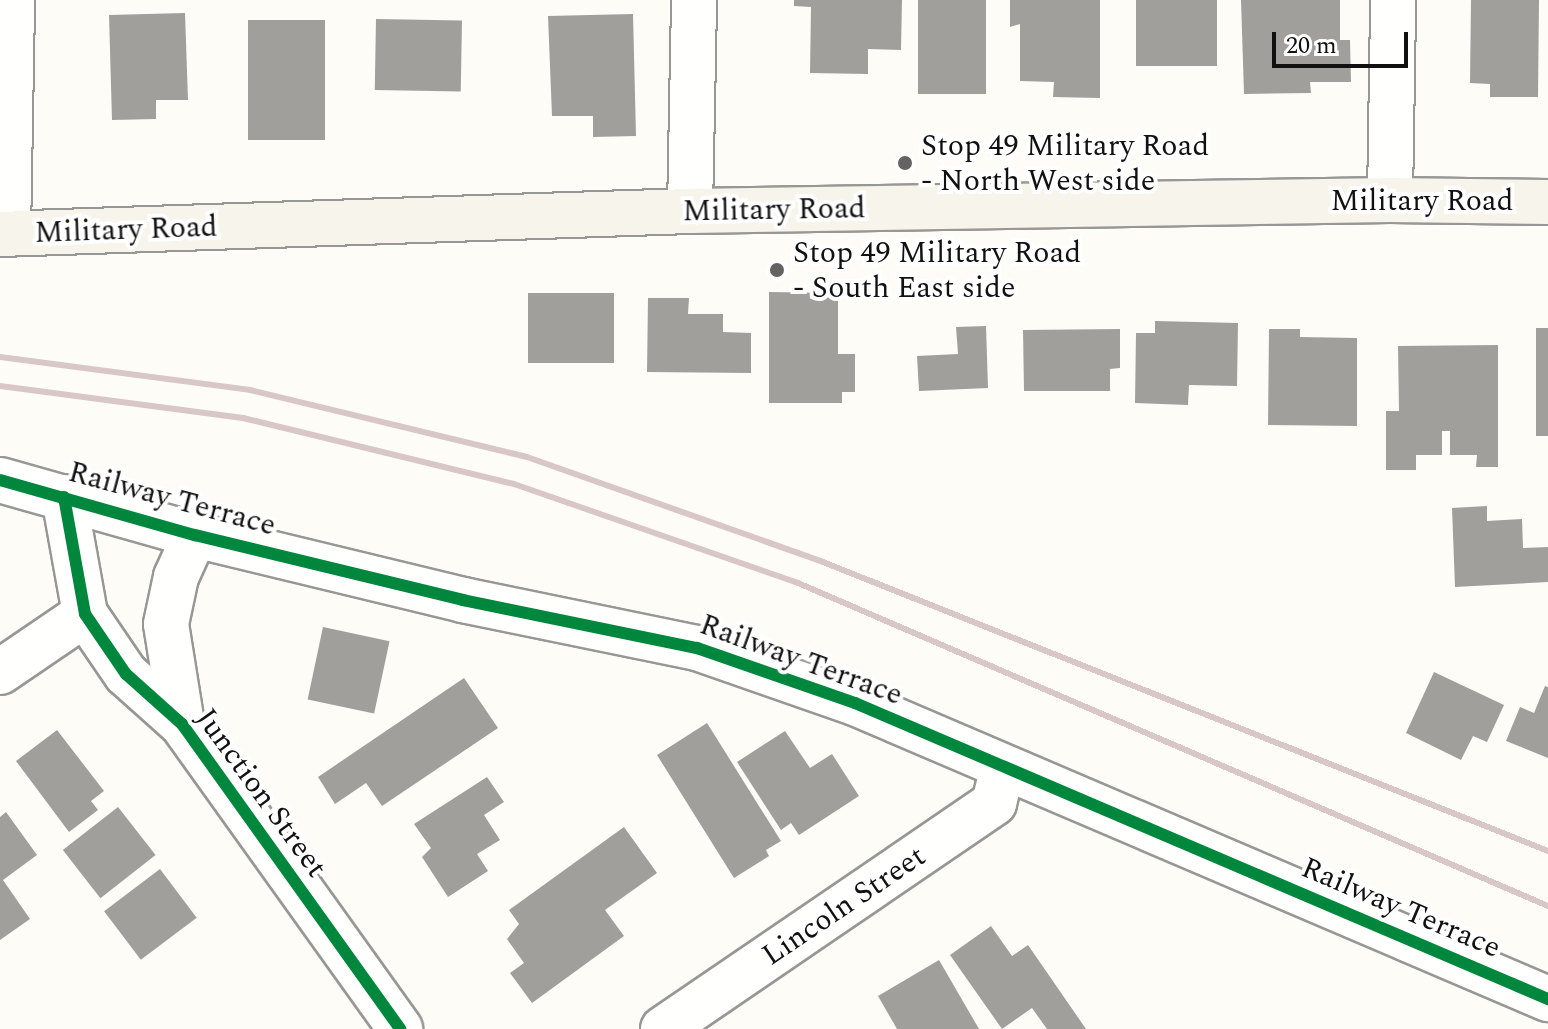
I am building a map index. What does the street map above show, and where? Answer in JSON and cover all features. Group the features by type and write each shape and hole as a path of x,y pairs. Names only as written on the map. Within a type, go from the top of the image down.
{"main road":[{"name":"Military Road","path":"4,234 690,211 1390,200 1548,202"}],"street":[{"path":"4,234 12,0"},
{"path":"690,211 694,0"},
{"path":"1390,200 1393,0"},
{"name":"Railway Terrace","path":"0,480 195,535 463,600 697,648 855,703 1548,999"},
{"name":"Junction Street","path":"64,497 85,614 126,674 182,724 400,1029"},
{"name":"Junction Street","path":"182,724 166,624 176,577 195,535"},
{"path":"0,672 85,614"},
{"name":"Lincoln Street","path":"663,1029 994,803 1003,767"}],"building":[{"path":"794,0 902,0 901,50 868,49 868,74 810,73 811,7 794,6"},
{"path":"918,0 986,0 986,94 918,94"},
{"path":"1010,0 1100,0 1100,98 1053,97 1054,82 1020,81 1020,24 1010,27"},
{"path":"1136,0 1217,0 1217,66 1136,66"},
{"path":"1241,0 1340,0 1340,40 1350,40 1351,82 1310,82 1311,93 1244,94"},
{"path":"1471,0 1539,0 1538,97 1490,97 1490,84 1470,83"},
{"path":"185,13 188,100 156,100 156,119 112,120 109,15"},
{"path":"633,14 636,136 593,137 593,116 552,116 548,16"},
{"path":"376,19 462,21 461,91 375,90"},
{"path":"248,20 325,20 325,140 248,140"},
{"path":"769,292 838,293 838,354 855,354 855,392 842,392 842,403 769,403"},
{"path":"528,293 614,293 614,363 528,363"},
{"path":"648,298 689,298 688,314 723,314 723,332 751,333 751,373 647,372"},
{"path":"1155,321 1238,323 1237,386 1189,385 1188,405 1135,403 1136,333 1155,333"},
{"path":"986,326 988,388 919,391 917,356 958,354 956,327"},
{"path":"1536,328 1548,328 1548,436 1536,436"},
{"path":"1120,329 1120,368 1110,369 1110,391 1024,391 1023,330"},
{"path":"1269,329 1300,329 1300,337 1357,338 1357,426 1268,425"},
{"path":"1498,345 1498,467 1476,467 1477,455 1450,455 1450,431 1442,431 1442,455 1416,455 1416,470 1386,470 1386,411 1399,411 1398,346"},
{"path":"1487,506 1487,521 1522,519 1523,548 1548,547 1548,582 1455,587 1452,508"},
{"path":"323,627 390,641 374,714 308,699"},
{"path":"1434,672 1504,705 1487,742 1473,736 1461,760 1406,733"},
{"path":"464,678 498,728 382,806 366,783 335,804 318,777"},
{"path":"1545,686 1548,687 1548,758 1506,741 1520,707 1534,713"},
{"path":"707,723 781,841 766,850 769,856 734,878 657,755"},
{"path":"57,730 104,791 91,801 98,810 69,832 16,761"},
{"path":"785,731 810,768 832,754 859,796 799,835 791,823 781,830 737,762"},
{"path":"487,777 504,802 484,815 500,840 477,854 488,871 448,897 422,857 431,848 414,824"},
{"path":"118,807 156,855 100,898 63,850"},
{"path":"6,812 37,855 3,880 30,919 0,940 0,817"},
{"path":"624,827 657,873 605,910 624,936 532,1003 510,973 524,963 507,939 519,924 509,910"},
{"path":"160,869 197,918 141,960 104,911"},
{"path":"991,926 1012,956 1028,945 1086,1029 1047,1029 1032,1008 1002,1029 950,955"},
{"path":"939,960 979,1029 897,1029 878,996"}],"railway":[{"path":"0,357 250,390 527,457 823,562 1548,851"},
{"path":"0,386 243,418 514,484 798,583 1548,906"}],"cycle path":[{"path":"0,480 195,535 463,600 697,648 855,703 1548,999"},
{"path":"64,497 85,614 126,674 182,724 400,1029"}],"place":[{"name":"Stop 49 Military Road - North West side","path":"905,163"},
{"name":"Stop 49 Military Road - South East side","path":"777,270"}]}
